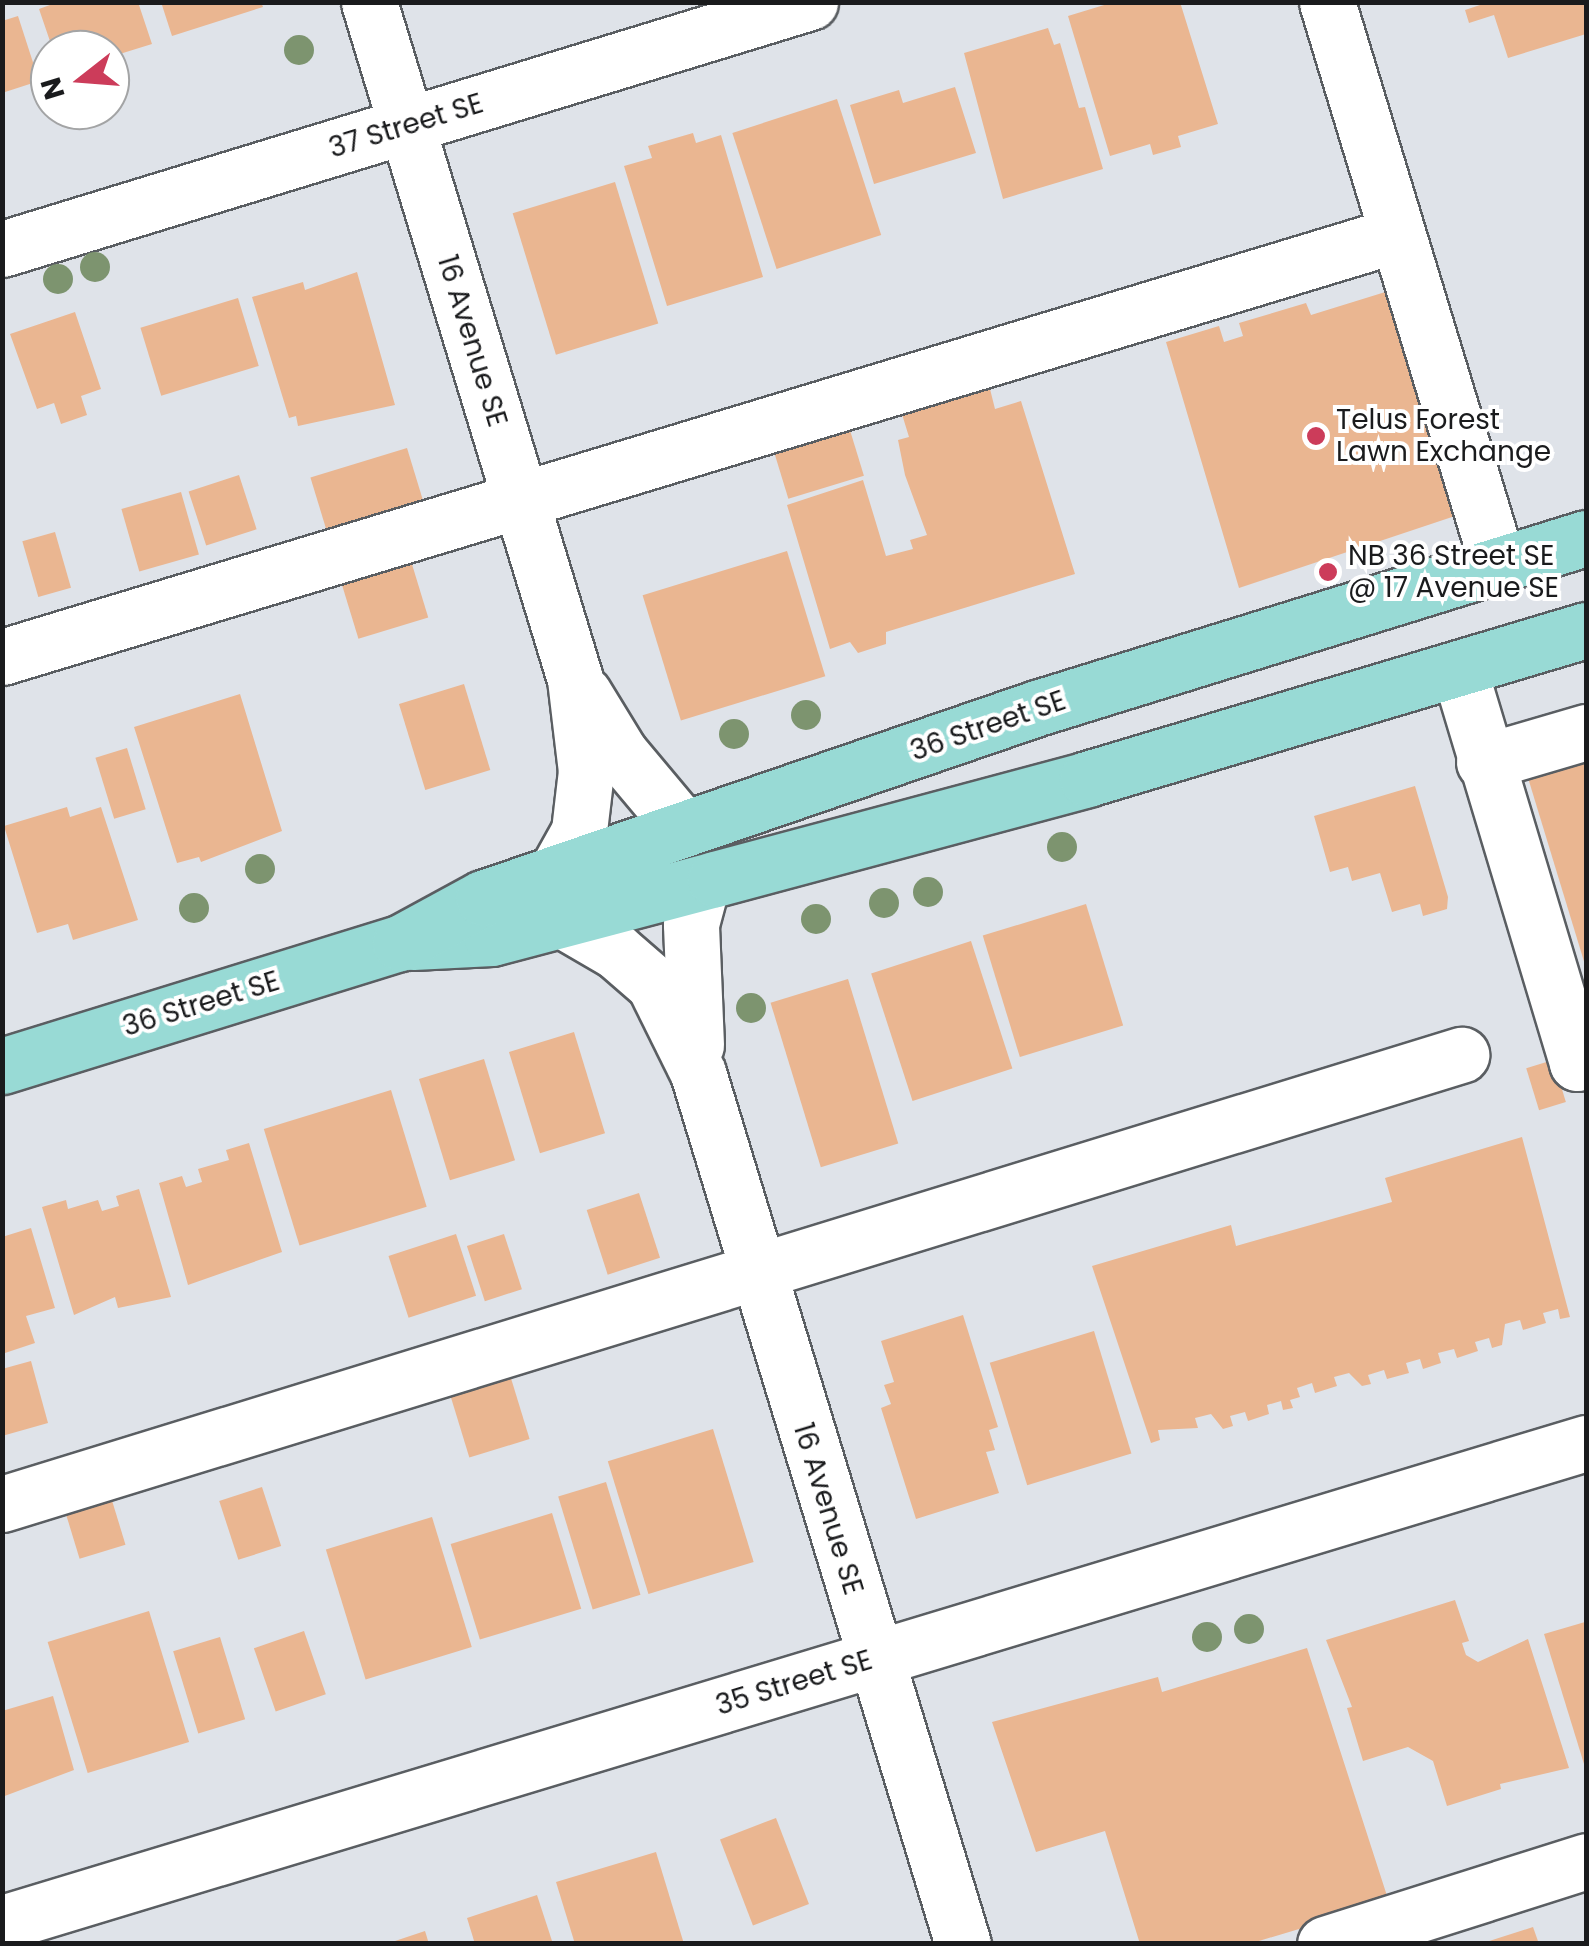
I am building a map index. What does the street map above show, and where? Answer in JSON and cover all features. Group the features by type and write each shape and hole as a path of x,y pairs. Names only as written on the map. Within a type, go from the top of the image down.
{"main road":[{"name":"36 Street SE","path":"2,1066 400,943 492,938 557,897 683,828 1037,708 1586,538"},
{"name":"36 Street SE","path":"557,897 702,883 1459,670 1586,630"}],"street":[{"name":"16 Avenue SE","path":"369,2 575,679 586,771 579,831 557,897 654,984 698,1073 963,1944"},
{"name":"37 Street SE","path":"2,249 810,2"},
{"path":"1327,2 1498,565"},
{"path":"2,657 1395,236"},
{"path":"1459,670 1576,1063 1586,1060"},
{"name":"16 Avenue SE","path":"575,679 620,752 683,828"},
{"path":"1484,762 1586,732"},
{"name":"16 Avenue SE","path":"698,1073 690,971 691,924 702,883"},
{"path":"2,1504 1461,1055"},
{"name":"35 Street SE","path":"2,1923 1586,1443"},
{"path":"1324,1944 1586,1861"}],"building":[{"path":"58,2 138,2 152,44 130,51 130,30 46,30 39,9"},
{"path":"161,2 261,2 263,7 172,36"},
{"path":"1114,2 1180,2 1218,124 1178,136 1181,147 1153,155 1150,144 1110,156 1068,16"},
{"path":"1489,2 1586,2 1586,34 1508,58 1494,15 1469,23 1465,10"},
{"path":"18,16 30,53 30,84 2,93 2,21"},
{"path":"1048,28 1054,45 1060,43 1079,108 1085,107 1103,169 1003,199 964,53"},
{"path":"955,87 976,153 874,184 850,105 899,90 903,103"},
{"path":"837,99 881,235 777,269 732,133"},
{"path":"693,133 696,143 721,135 763,277 667,306 624,166 652,158 648,146"},
{"path":"615,182 658,324 556,355 513,213"},
{"path":"357,272 395,405 298,426 296,416 289,418 252,297 303,282 305,290"},
{"name":"Telus Forest Lawn Exchange","path":"1395,289 1464,513 1239,588 1166,342 1219,326 1224,342 1243,336 1239,323 1306,303 1311,315"},
{"path":"238,298 259,366 161,396 140,328"},
{"path":"75,312 101,389 81,396 87,415 61,424 54,403 37,409 10,334"},
{"path":"989,385 995,409 1021,401 1075,574 886,632 886,644 858,653 850,642 830,649 787,505 863,480 886,556 913,549 910,540 927,535 905,475 898,440 909,437 901,411"},
{"path":"849,427 864,476 788,499 773,450"},
{"path":"407,448 423,500 326,529 310,478"},
{"path":"239,475 257,529 206,546 189,491"},
{"path":"181,492 199,554 139,572 121,509"},
{"path":"55,532 71,588 38,597 22,541"},
{"path":"787,551 825,676 681,720 643,595"},
{"path":"411,561 428,617 358,639 341,582"},
{"path":"464,684 490,770 425,790 399,704"},
{"path":"240,694 282,831 201,862 199,857 177,863 134,727"},
{"path":"127,748 146,809 114,819 95,758"},
{"path":"1586,750 1586,968 1525,768"},
{"path":"1415,786 1448,897 1447,909 1423,916 1420,904 1392,912 1380,873 1352,881 1348,867 1330,872 1314,816"},
{"path":"67,807 70,817 101,807 138,920 73,940 68,924 37,933 4,826"},
{"path":"1086,904 1123,1025 1020,1057 983,936"},
{"path":"971,941 1012,1068 913,1101 871,973"},
{"path":"848,979 898,1143 821,1167 771,1003"},
{"path":"574,1032 605,1133 540,1153 509,1052"},
{"path":"484,1059 515,1160 450,1180 419,1079"},
{"path":"1553,1060 1566,1102 1539,1110 1526,1068"},
{"path":"391,1090 427,1207 299,1246 264,1129"},
{"path":"1522,1137 1570,1317 1560,1319 1558,1309 1543,1313 1546,1323 1523,1330 1520,1320 1505,1324 1502,1345 1492,1348 1489,1338 1475,1342 1478,1351 1457,1358 1454,1349 1438,1353 1441,1363 1423,1369 1420,1359 1406,1363 1409,1373 1387,1379 1384,1370 1368,1375 1371,1384 1362,1386 1349,1373 1334,1377 1337,1386 1315,1393 1312,1383 1297,1388 1300,1397 1290,1400 1293,1408 1283,1410 1281,1401 1267,1405 1269,1414 1248,1421 1245,1412 1230,1416 1233,1426 1223,1429 1211,1414 1195,1418 1198,1428 1158,1430 1160,1440 1151,1443 1092,1266 1231,1225 1236,1246 1392,1202 1385,1178"},
{"path":"249,1143 282,1252 188,1285 159,1183 182,1176 186,1187 202,1182 198,1169 229,1160 226,1150"},
{"path":"139,1189 171,1297 118,1308 115,1297 74,1315 42,1207 66,1200 68,1209 98,1200 102,1211 119,1206 116,1196"},
{"path":"639,1193 660,1258 608,1275 587,1210"},
{"path":"31,1228 55,1308 26,1316 35,1343 2,1354 2,1237"},
{"path":"456,1234 476,1296 409,1318 388,1256"},
{"path":"504,1234 522,1289 485,1301 467,1246"},
{"path":"963,1315 998,1427 989,1430 995,1450 986,1452 999,1493 916,1519 881,1408 891,1404 884,1385 894,1382 881,1341"},
{"path":"1094,1331 1131,1453 1027,1485 990,1363"},
{"path":"31,1361 48,1423 2,1436 2,1369"},
{"path":"510,1375 530,1439 469,1457 450,1393"},
{"path":"713,1429 754,1562 648,1594 608,1461"},
{"path":"606,1482 640,1595 593,1609 558,1497"},
{"path":"262,1487 281,1546 238,1560 219,1501"},
{"path":"110,1494 125,1545 80,1559 64,1508"},
{"path":"552,1513 581,1609 480,1640 451,1544"},
{"path":"432,1517 472,1647 366,1680 326,1549"},
{"path":"1455,1600 1469,1641 1462,1643 1466,1655 1478,1662 1528,1639 1569,1768 1500,1784 1501,1789 1447,1806 1433,1761 1408,1747 1363,1761 1347,1708 1352,1707 1326,1640"},
{"path":"149,1611 189,1742 88,1773 48,1642"},
{"path":"1585,1622 1586,1763 1584,1764 1544,1634"},
{"path":"304,1631 326,1694 276,1712 254,1648"},
{"path":"220,1637 245,1719 198,1734 173,1651"},
{"path":"1307,1648 1389,1902 1249,1944 1140,1944 1105,1831 1036,1852 992,1722 1158,1677 1162,1692"},
{"path":"53,1696 74,1770 2,1797 2,1711"},
{"path":"776,1818 809,1904 753,1925 720,1840"},
{"path":"656,1852 684,1944 575,1944 556,1882"},
{"path":"537,1895 553,1944 475,1944 467,1918"},
{"path":"1533,1927 1539,1944 1483,1944 1483,1943"},
{"path":"425,1931 429,1944 389,1944 389,1943"}],"place":[{"name":"Telus Forest Lawn Exchange","path":"1316,436"},
{"name":"NB 36 Street SE @ 17 Avenue SE","path":"1328,572"}]}
